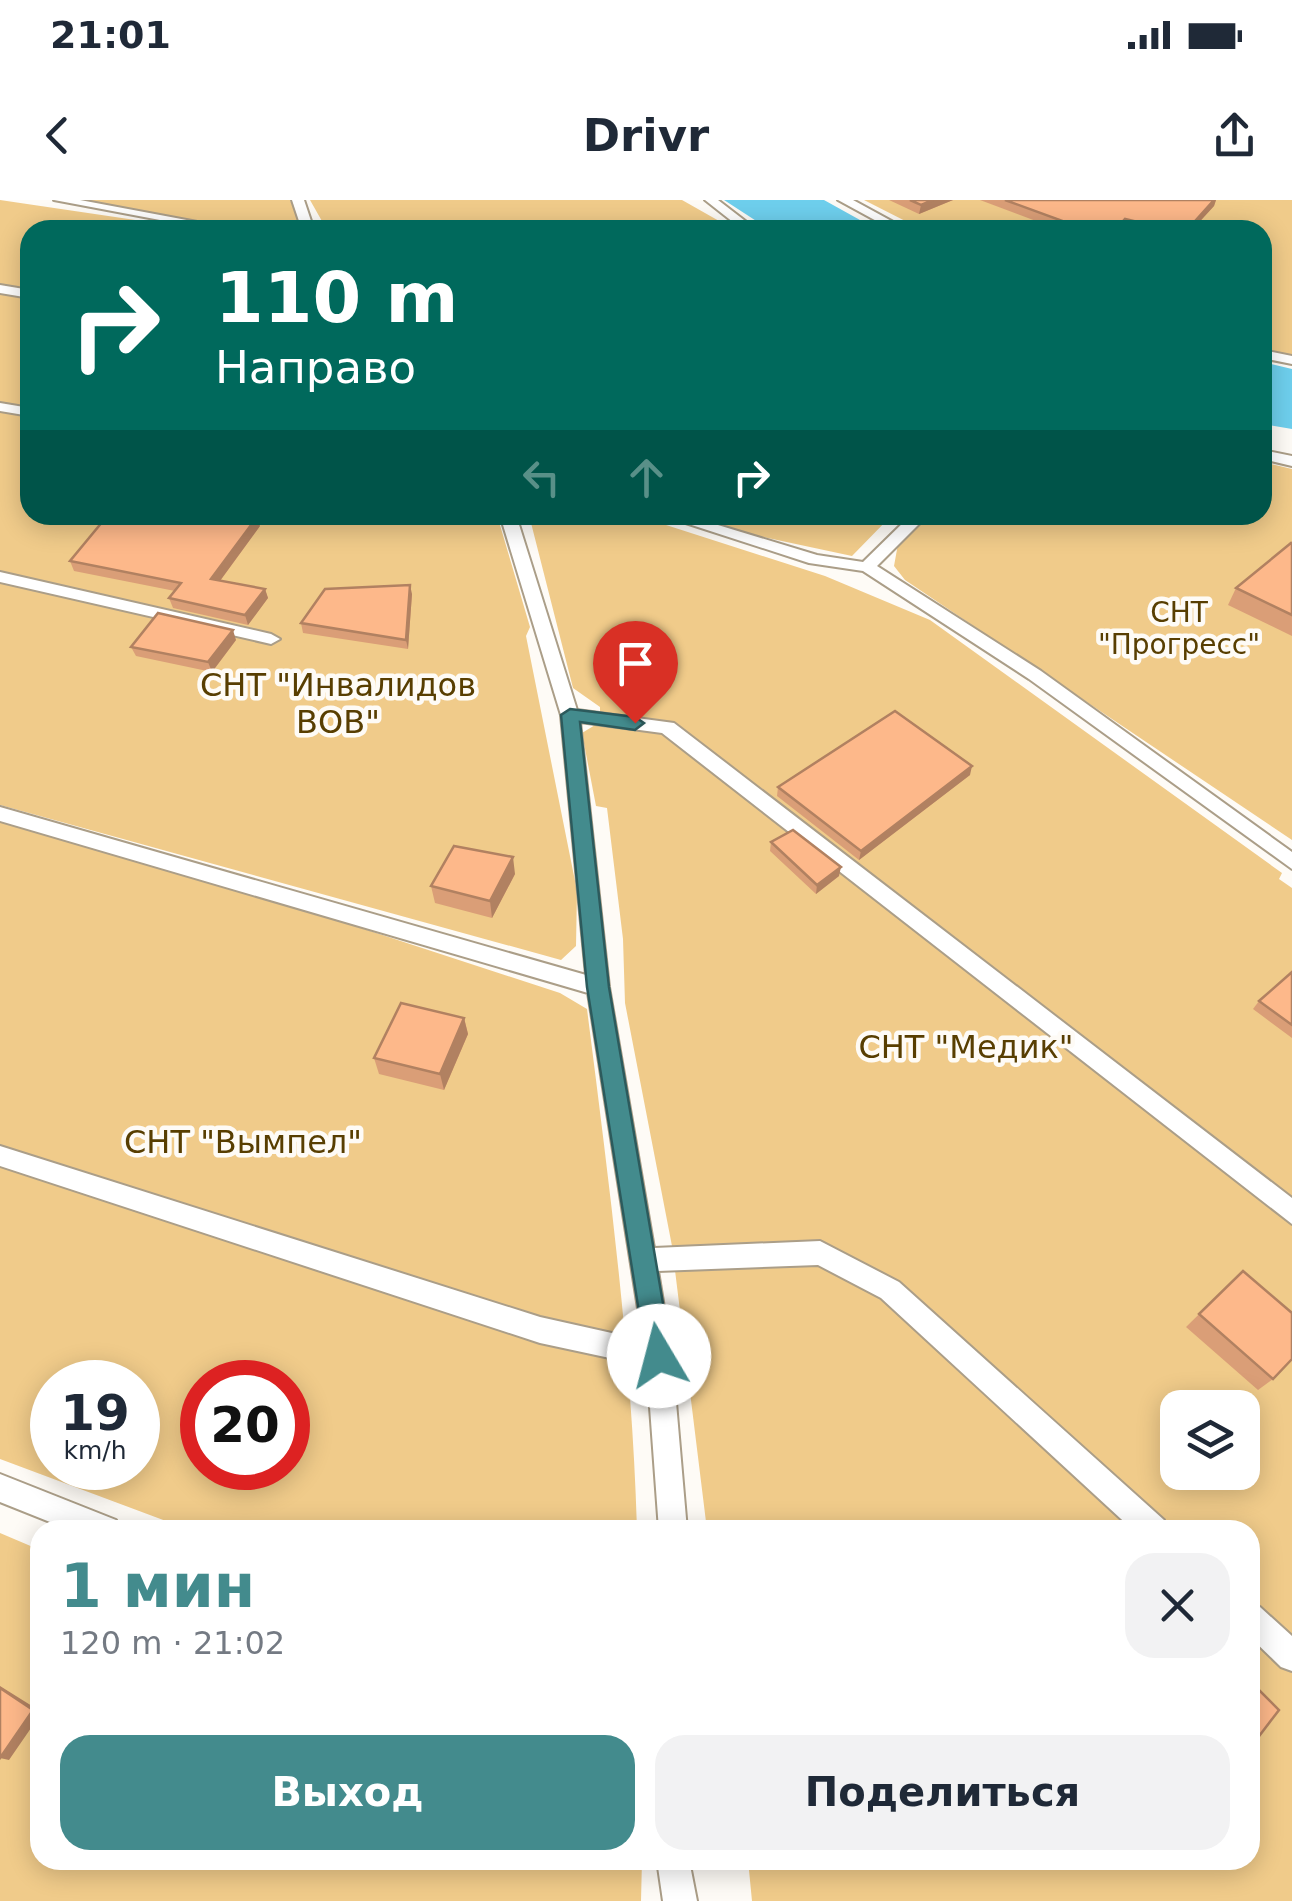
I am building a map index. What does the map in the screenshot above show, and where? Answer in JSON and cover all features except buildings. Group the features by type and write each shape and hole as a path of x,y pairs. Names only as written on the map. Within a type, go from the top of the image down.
{"lane":[{"path":"60,200 176,220"},
{"path":"711,200 738,220"},
{"path":"844,200 883,220"},
{"path":"511,525 570,715 598,987 659,1356 673,1520"},
{"path":"701,525 815,560 867,567 1035,675 1292,862"},
{"path":"867,567 910,525"},
{"path":"0,577 271,640"},
{"path":"570,715 667,728 1292,1212"},
{"path":"0,814 598,987"},
{"path":"0,1156 540,1330 659,1356"},
{"path":"644,1260 820,1253 890,1290 1143,1520"},
{"path":"0,1488 81,1520"},
{"path":"1260,1626 1292,1656"},
{"path":"674,1870 680,1901"}],"green space":[{"name":"СНТ \"Инвалидов ВОВ\"","path":"0,200 135,220 20,220 20,525 500,525 530,627 526,636 577,891 576,946 561,960 0,805"},
{"path":"67,200 290,200 298,220 191,220"},
{"path":"310,200 682,200 717,220 321,220"},
{"path":"864,200 1292,200 1292,357 1272,353 1272,220 903,220"},
{"name":"СНТ \"Прогресс\"","path":"1272,464 1292,469 1292,840 905,580 894,566 898,544 920,525 1272,525"},
{"name":"СНТ \"Медик\"","path":"532,525 666,525 825,576 930,620 1282,873 1279,879 1292,888 1292,1901 752,1901 749,1870 1260,1870 1260,1520 706,1520 672,1246 625,1003 623,939 607,808 596,806 582,733 600,722 600,707 573,688"},
{"path":"724,525 882,525 852,556"},
{"name":"СНТ \"Вымпел\"","path":"0,822 306,910 560,993 587,1009 625,1334 637,1520 163,1520 83,1490 160,1490 160,1360 30,1360 30,1470 0,1459"},
{"path":"0,1533 30,1546 30,1870 642,1870 641,1901 0,1901"}],"water":[{"path":"724,200 824,200 860,220 755,220"},
{"path":"1272,364 1292,369 1292,429 1272,426"}],"route":[{"path":"635,723 570,715 598,987 659,1356"}]}
